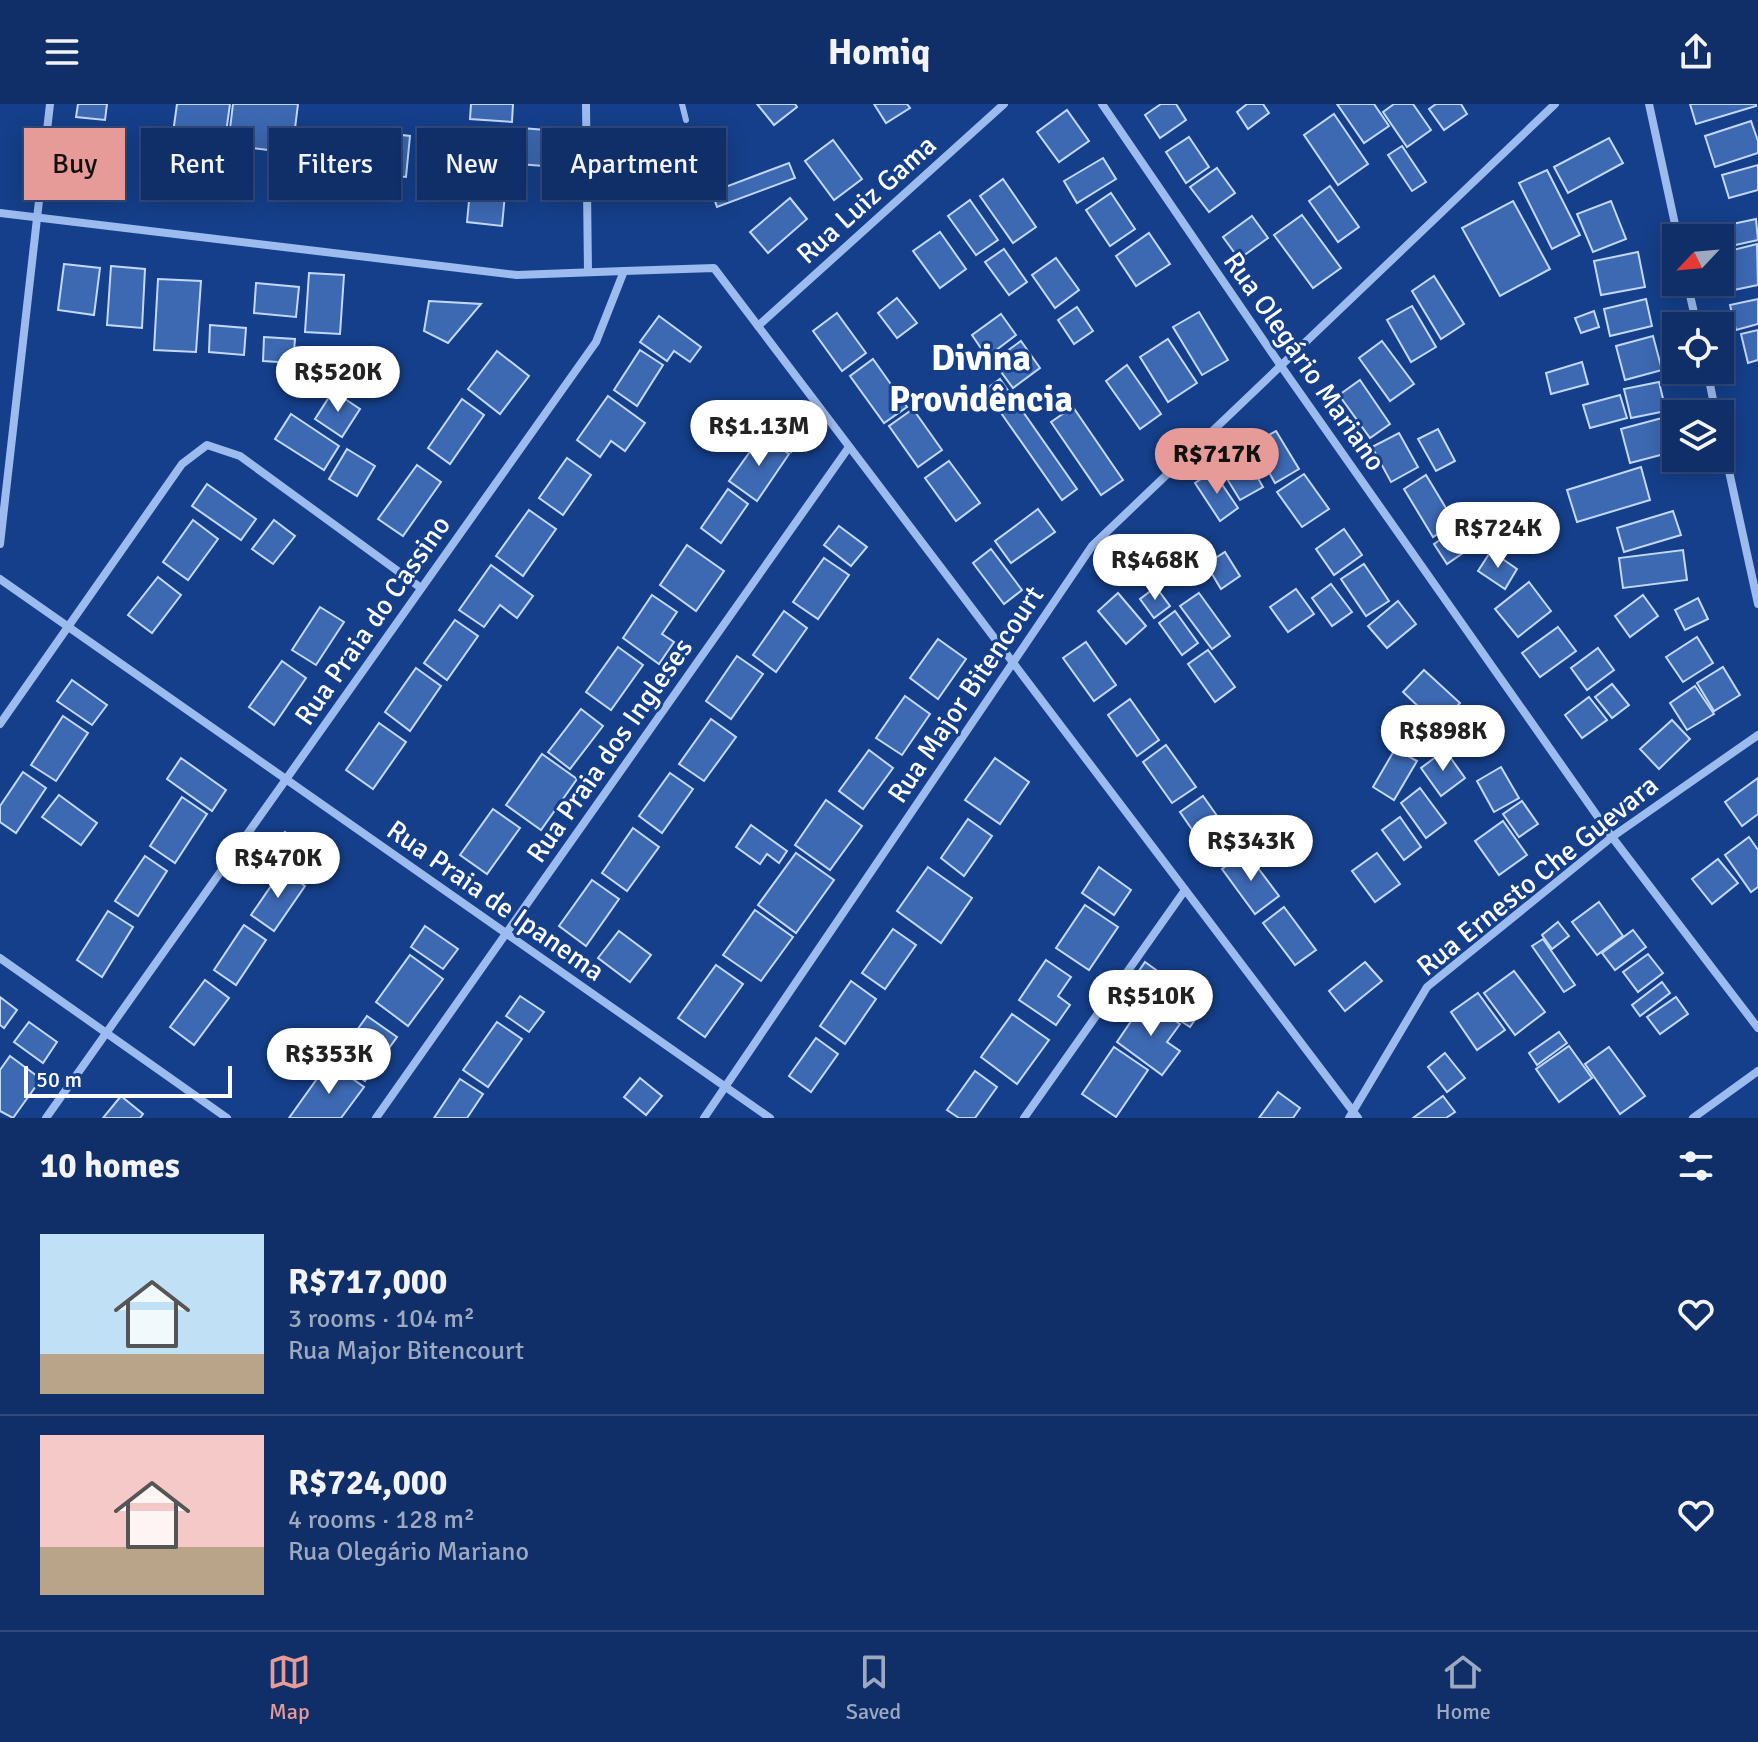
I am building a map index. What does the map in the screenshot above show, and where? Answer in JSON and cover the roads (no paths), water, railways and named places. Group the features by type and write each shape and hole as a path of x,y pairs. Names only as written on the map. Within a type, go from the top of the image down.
{"street":[{"path":"0,544 50,104"},
{"path":"586,104 588,272"},
{"name":"Rua Luiz Gama","path":"758,326 1004,104"},
{"name":"Rua Olegário Mariano","path":"1102,104 1281,366 1612,837 1758,1028"},
{"name":"Rua Major Bitencourt","path":"704,1118 1092,546 1555,104"},
{"path":"1649,104 1675,224"},
{"path":"0,213 517,275 714,268 1353,1116"},
{"name":"Rua Praia do Cassino","path":"46,1118 596,342 624,271"},
{"path":"0,724 182,464 207,445 240,456 421,588"},
{"name":"Rua Praia dos Ingleses","path":"376,1118 849,447"},
{"path":"1729,472 1758,604"},
{"name":"Rua Praia de Ipanema","path":"0,579 770,1118"},
{"name":"Rua Ernesto Che Guevara","path":"1353,1116 1427,987 1612,837 1758,735"},
{"path":"1024,1118 1185,890"},
{"path":"0,958 227,1118"},
{"path":"1693,1118 1758,1071"}],"lane":[{"path":"682,104 686,120"}],"district":[{"name":"Divina Providência","path":"981,378"}]}
